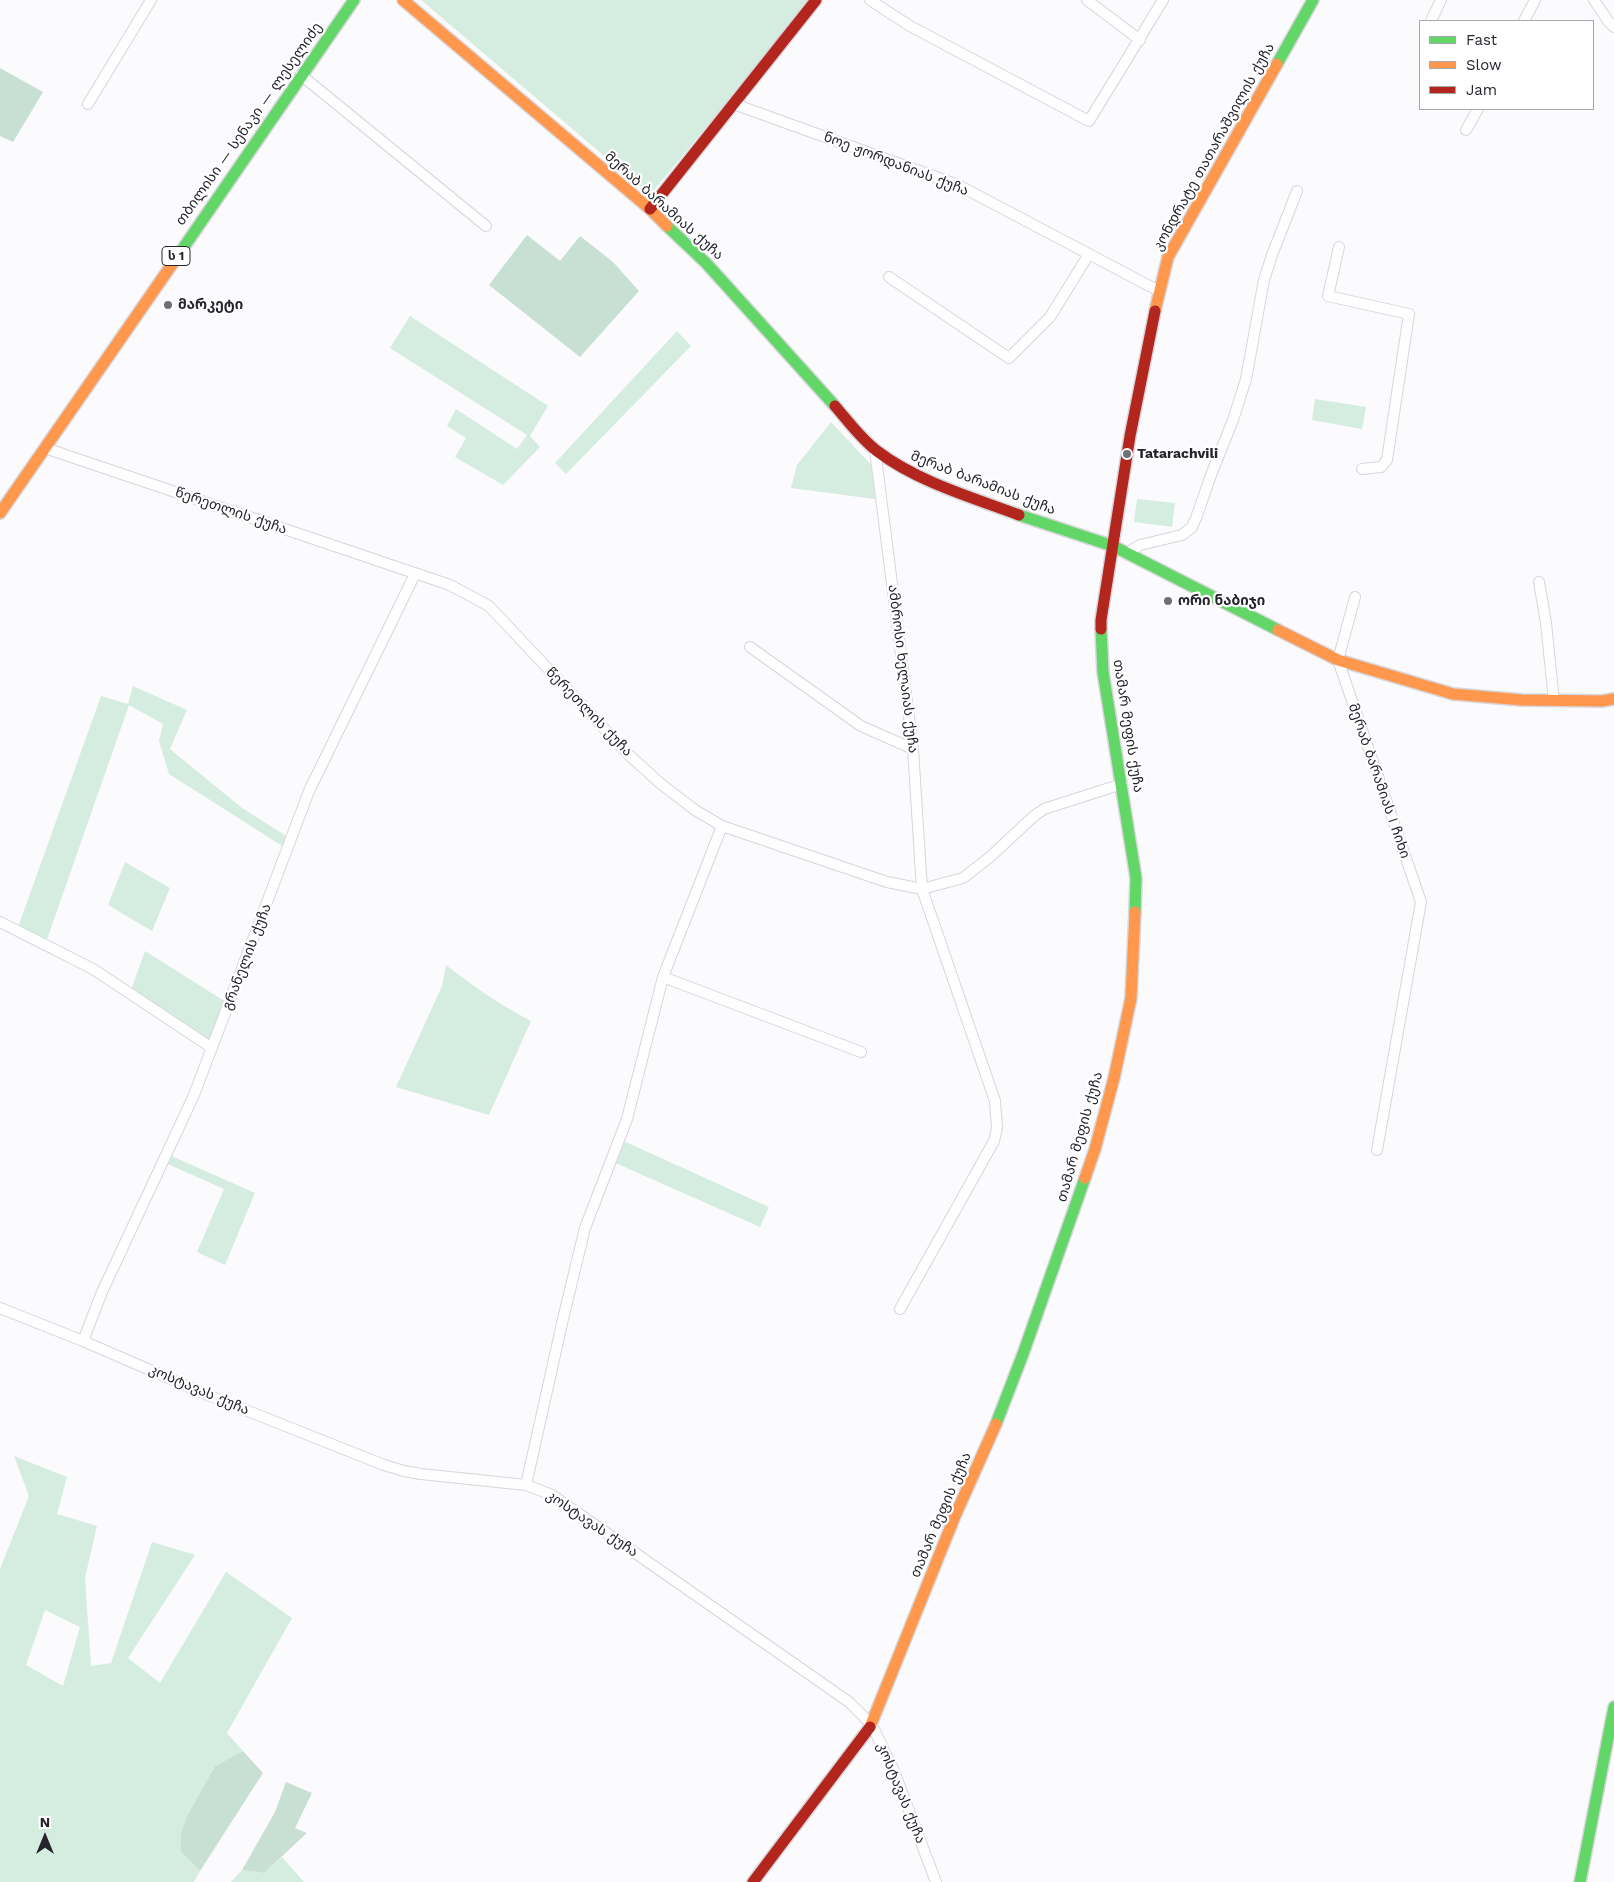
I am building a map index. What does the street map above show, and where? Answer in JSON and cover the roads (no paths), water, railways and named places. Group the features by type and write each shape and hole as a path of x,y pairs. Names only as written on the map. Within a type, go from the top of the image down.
{"main road":[{"name":"თბილისი — სენაკი — ლესელიძე","path":"0,513 354,0"},
{"name":"მერაბ ბარამიას ქუჩა","path":"403,0 650,209 706,263 875,450 902,468 928,481 1127,553 1338,660 1453,694 1522,700 1614,699"},
{"path":"650,209 816,0"},
{"name":"კონდრატე თათარაშვილის ქუჩა","path":"1113,548 1130,436 1159,290 1168,258 1182,230 1313,0"},
{"name":"თამარ მეფის ქუჩა","path":"753,1882 872,1725 955,1516 1020,1363 1095,1149 1114,1078 1131,998 1136,878 1103,672 1101,620 1113,548"},
{"path":"1580,1882 1614,1707"}],"street":[{"path":"88,104 151,0"},
{"path":"870,0 910,26 1089,121 1164,0"},
{"path":"1087,0 1140,40"},
{"path":"1431,20 1441,0"},
{"path":"1525,20 1536,0"},
{"path":"1594,0 1614,27"},
{"path":"301,75 486,226"},
{"name":"ნოე ჟორდანიას ქუჩა","path":"734,104 958,185 1159,290"},
{"path":"1466,130 1477,110"},
{"path":"1127,553 1140,545 1182,535 1192,527 1233,420 1246,379 1264,280 1297,190"},
{"path":"1339,247 1328,296 1409,314 1387,460 1380,467 1362,469"},
{"path":"889,277 1009,358 1050,317 1089,254"},
{"name":"წერეთლის ქუჩა","path":"45,448 450,585 488,606 629,755 661,784 695,810 722,826 887,882 922,889 963,878 990,857 1044,809 1122,784"},
{"name":"ამბროსი ხელაიას ქუჩა","path":"875,450 913,749 922,889 995,1101 997,1128 994,1142 900,1309"},
{"name":"გრანელის ქუჩა","path":"82,1341 102,1292 194,1096 309,791 415,574"},
{"path":"1540,582 1554,700"},
{"path":"1338,660 1355,597"},
{"path":"750,647 861,726 913,749"},
{"name":"მერაბ ბარამიას I ჩიხი","path":"1338,660 1421,902 1377,1150"},
{"path":"526,1485 585,1228 627,1120 663,976 722,826"},
{"path":"0,922 93,969 212,1048"},
{"path":"663,976 860,1052"},
{"name":"კოსტავას ქუჩა","path":"0,1308 210,1396 404,1472 526,1485 552,1495 849,1702 872,1725 894,1771 936,1882"}],"place":[{"name":"მარკეტი","path":"168,305"},
{"name":"Tatarachvili","path":"1127,454"},
{"name":"ორი ნაბიჯი","path":"1168,601"}]}
